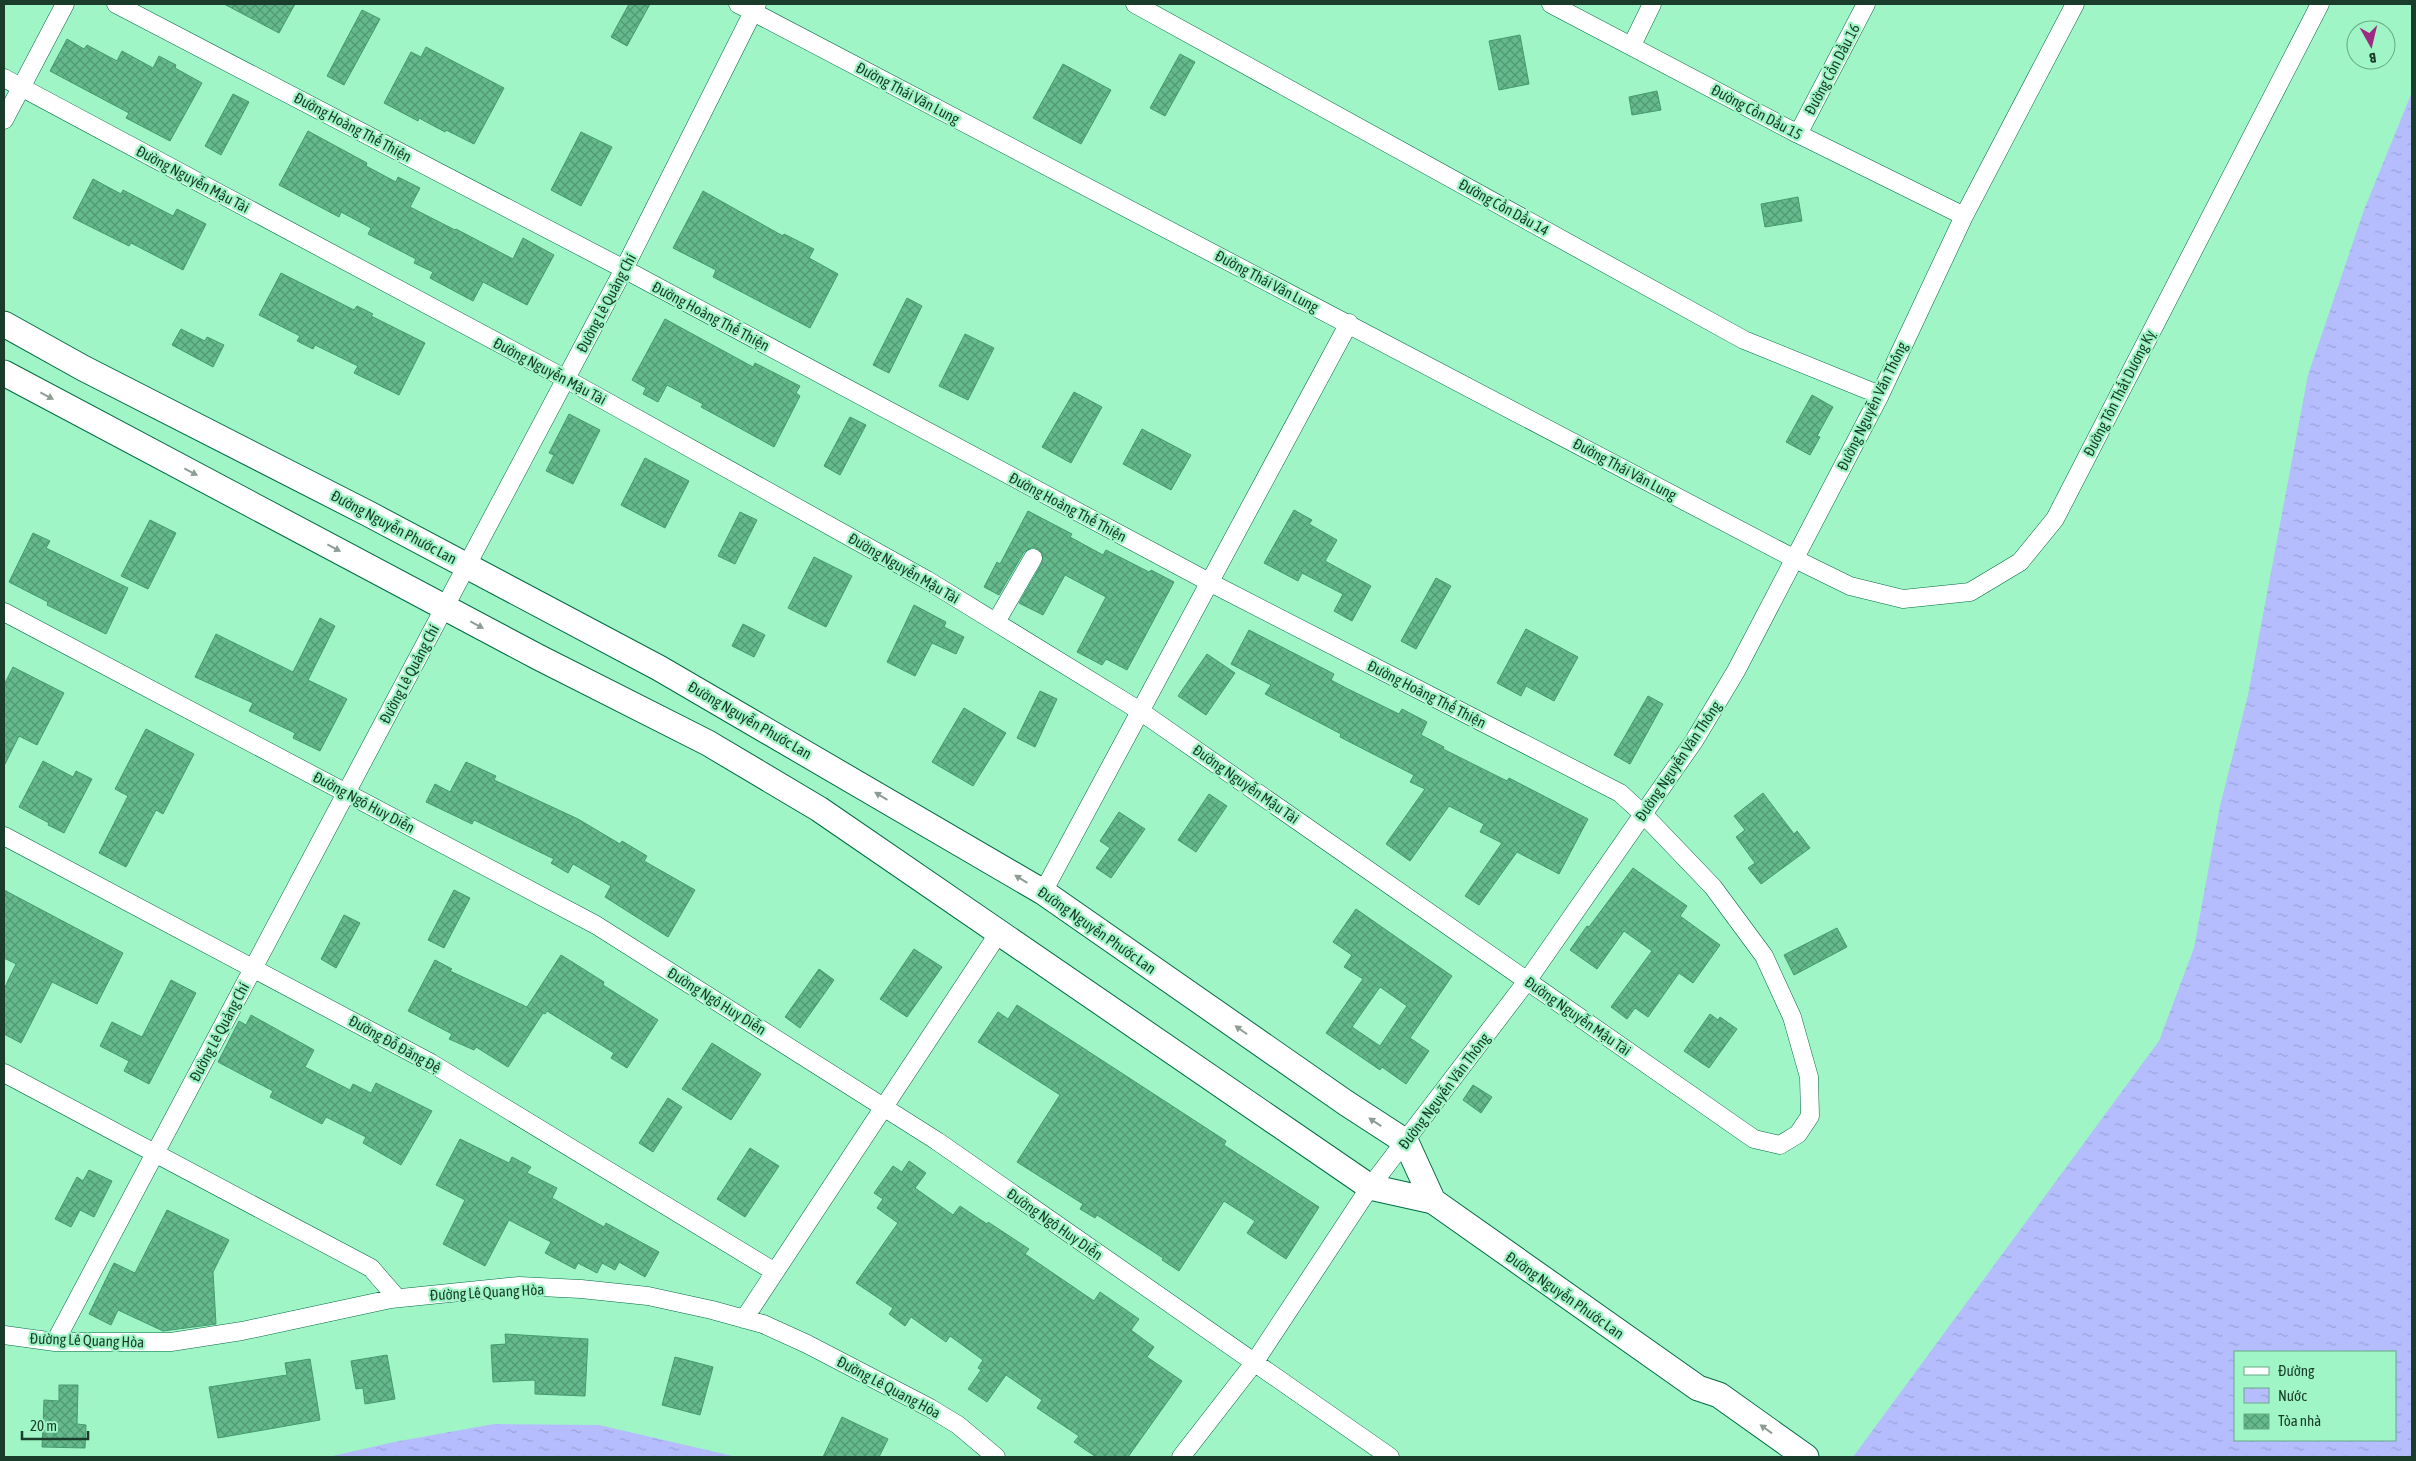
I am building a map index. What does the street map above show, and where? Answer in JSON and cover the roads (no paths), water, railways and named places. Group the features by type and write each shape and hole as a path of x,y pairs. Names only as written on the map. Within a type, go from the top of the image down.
{"main road":[{"name":"Đường Nguyễn Phước Lan","path":"4,324 467,566 752,720 1043,892 1346,1104 1406,1142"},
{"name":"Đường Nguyễn Phước Lan","path":"4,373 444,607 708,743 819,809 1000,931 1370,1187 1433,1201 1698,1388"},
{"path":"1406,1142 1433,1201"},
{"path":"1698,1388 1708,1408 1777,1457"},
{"path":"1698,1388 1719,1395 1806,1457"}],"street":[{"path":"4,120 66,4"},
{"name":"Đường Hoàng Thế Thiện","path":"116,4 624,269 1209,582 1620,793 1643,814 1719,895 1764,956 1792,1017 1809,1077 1810,1116 1798,1134 1780,1145 1754,1139"},
{"name":"Đường Cồn Dầu 14","path":"1135,4 1744,340 1880,395"},
{"name":"Đường Cồn Dầu 15","path":"1551,4 1798,134 1964,216"},
{"path":"1632,45 1652,4"},
{"name":"Đường Cồn Dầu 16","path":"1798,134 1866,4"},
{"name":"Đường Nguyễn Văn Thông","path":"1181,1457 1254,1363 1370,1187 1527,981 1694,741 1736,671 1880,395 1964,216 2075,4"},
{"name":"Đường Tôn Thất Dương Kỵ","path":"1795,559 1850,586 1902,599 1970,592 2020,562 2055,519 2320,4"},
{"name":"Đường Lê Quảng Chí","path":"55,1342 624,269 749,6"},
{"name":"Đường Thái Văn Lung","path":"749,6 1795,559"},
{"name":"Đường Nguyễn Mậu Tài","path":"4,78 566,379 927,580 1140,711 1754,1139"},
{"path":"1043,892 1348,323"},
{"path":"996,622 1033,558"},
{"name":"Đường Ngô Huy Diễn","path":"4,612 596,925 937,1141 1390,1457"},
{"name":"Đường Đỗ Đăng Đệ","path":"4,836 254,967 431,1063 775,1272"},
{"path":"744,1319 1000,931"},
{"path":"4,1073 371,1268 397,1298"},
{"name":"Đường Lê Quang Hòa","path":"4,1335 55,1342 171,1342 242,1331 397,1298 519,1286 581,1289 648,1296 763,1324 807,1344 882,1381 958,1425 996,1457"}],"water":[{"path":"2412,92 2412,1457 1853,1457 2159,1041 2194,948 2220,806 2248,695 2308,375 2364,210"},
{"path":"494,1424 599,1425 737,1457 328,1457 394,1442"}]}
